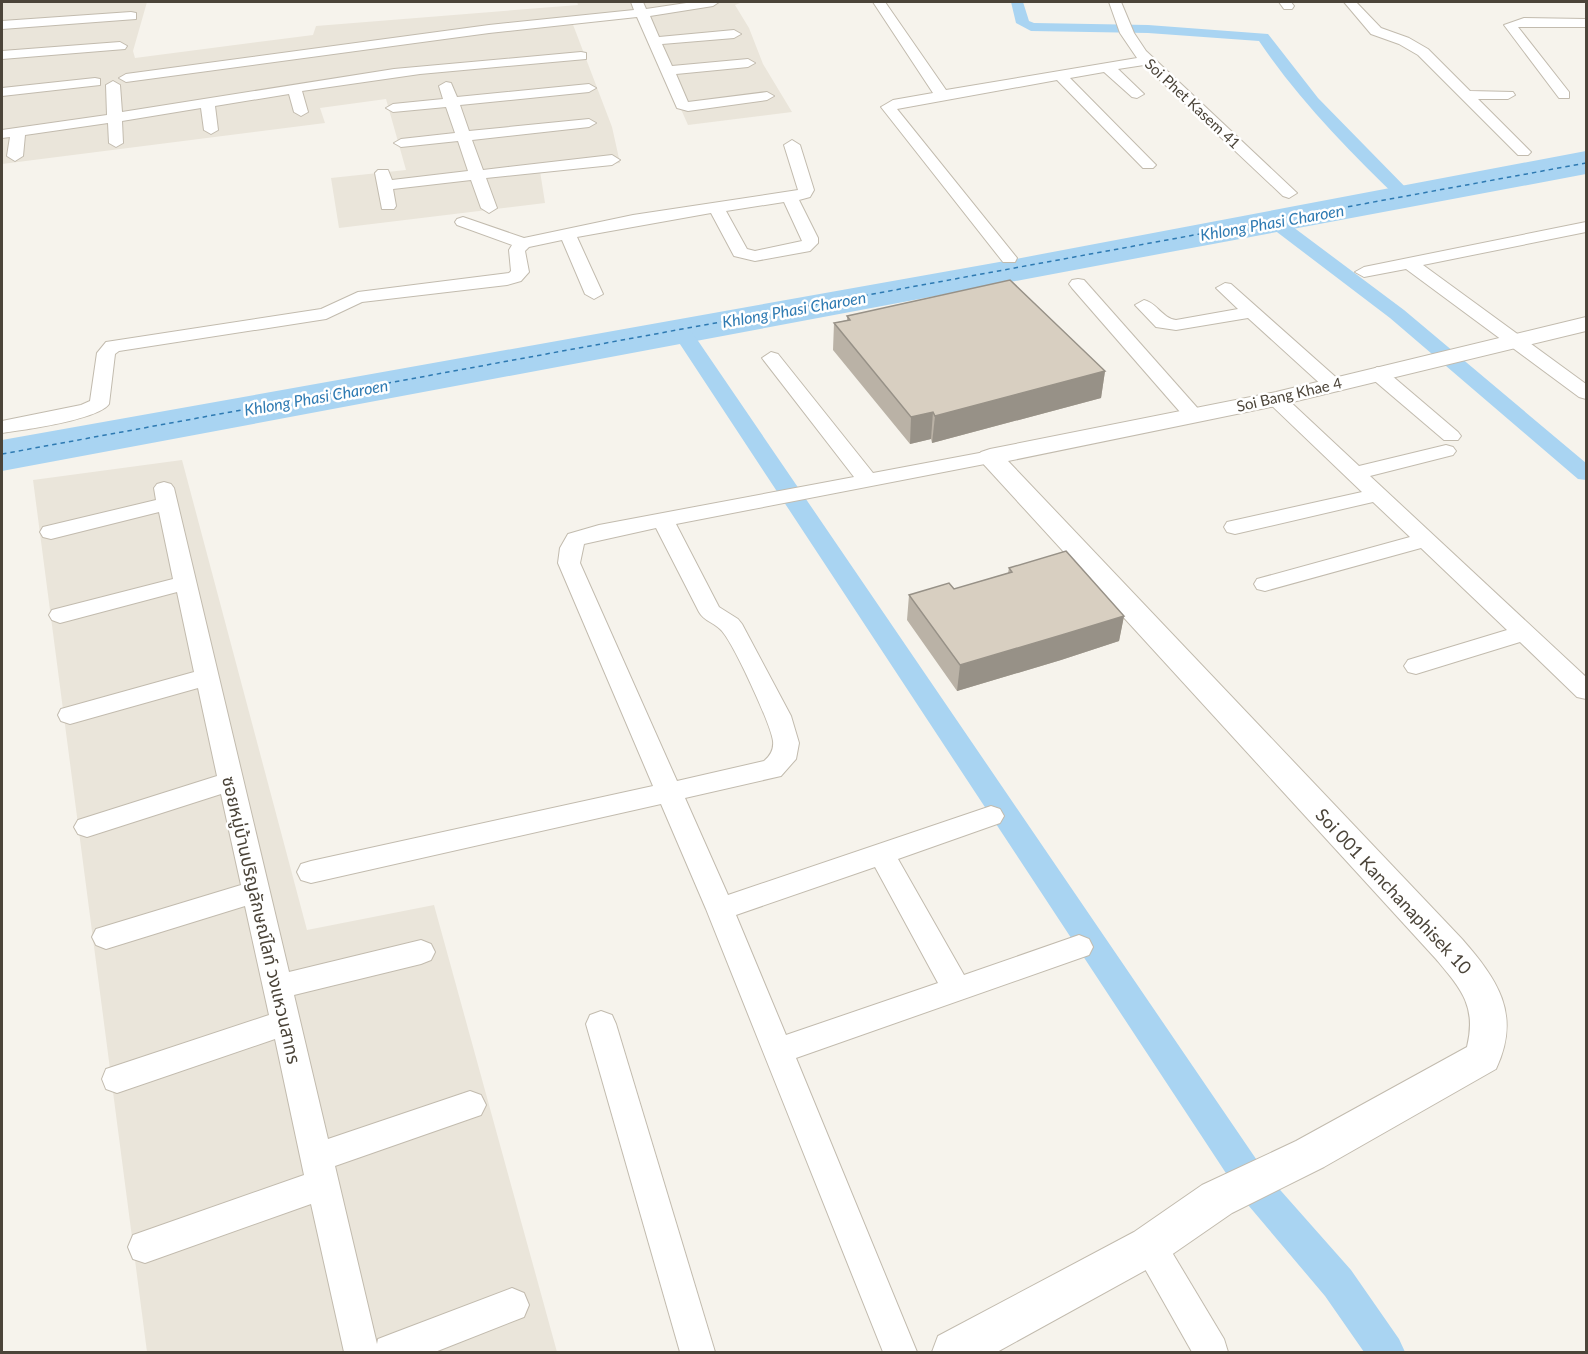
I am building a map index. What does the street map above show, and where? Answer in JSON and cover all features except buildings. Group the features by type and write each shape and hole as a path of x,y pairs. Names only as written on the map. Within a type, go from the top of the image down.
{"street":[{"path":"115,65 134,2"},
{"path":"2,134 208,105 294,88 439,52 640,7 712,2"},
{"path":"879,2 942,95"},
{"name":"Soi Phet Kasem 41","path":"1115,2 1125,29 1148,60 1288,193"},
{"path":"1350,2 1373,28 1415,46 1523,152"},
{"path":"640,7 682,105 688,107 767,96"},
{"path":"1564,95 1510,25 1587,23"},
{"path":"2,25 125,31"},
{"path":"2,55 125,31"},
{"path":"656,41 734,34"},
{"path":"439,52 452,100 489,208"},
{"path":"120,81 439,52 581,56"},
{"path":"1009,258 888,109 888,106 1148,60"},
{"path":"669,71 748,63"},
{"path":"1108,68 1137,94"},
{"path":"2,92 95,82 110,74 121,74 116,142"},
{"path":"1061,76 1148,165"},
{"path":"294,88 301,112"},
{"path":"393,108 452,100 589,88"},
{"path":"1466,95 1508,95"},
{"path":"208,105 210,130"},
{"path":"401,143 465,134 589,123"},
{"path":"15,156 18,132"},
{"path":"463,222 523,243 716,207 790,198 804,194 806,190 792,145"},
{"path":"388,206 384,179 478,173 612,160"},
{"path":"716,207 740,252 755,256 810,243 810,238 790,198"},
{"path":"1364,272 1587,227"},
{"path":"568,234 594,294"},
{"path":"2,427 87,410 99,404 106,353 112,346 326,314 358,297 501,281 515,277 520,272 518,250 523,243"},
{"path":"1409,263 1587,393"},
{"path":"1078,284 1194,416"},
{"path":"1225,288 1332,384"},
{"path":"1144,305 1162,322 1176,325 1252,312"},
{"name":"Soi Bang Khae 4","path":"990,457 1276,399 1587,324"},
{"path":"771,358 868,481"},
{"path":"1356,473 1448,443 1377,373"},
{"path":"1276,399 1587,691"},
{"path":"900,1353 720,909 668,795 569,563 571,548 576,539 990,457"},
{"name":"Soi 001 Kanchanaphisek 10","path":"954,1353 1149,1245 1217,1199 1310,1154 1483,1057 1490,1034 1489,1005 1473,976 990,457"},
{"path":"1235,527 1379,494"},
{"name":"ซอยหมู่บ้านปริญลักษณ์ไลท์ วงแหวนสาทร","path":"51,532 165,496 361,1353"},
{"path":"311,872 668,795 772,769 783,759 786,743 779,716 730,624 710,612 663,520"},
{"path":"1264,584 1427,539"},
{"path":"60,615 185,583"},
{"path":"1416,666 1525,633"},
{"path":"70,715 207,677"},
{"path":"87,827 231,781"},
{"path":"720,909 991,816"},
{"path":"882,854 957,990"},
{"path":"106,937 256,892"},
{"path":"779,1051 1079,947"},
{"path":"277,987 421,952"},
{"path":"117,1079 286,1022"},
{"path":"601,1024 698,1353"},
{"path":"145,1247 470,1105"},
{"path":"1149,1245 1211,1353"},
{"path":"391,1353 512,1305"}],"shaded area":[{"path":"2,2 147,2 133,51 135,58 313,35 316,26 578,5 577,2 743,2 735,5 749,28 763,64 792,112 688,125 640,17 572,22 612,127 620,163 540,171 545,203 339,228 331,178 406,170 386,99 320,108 325,123 2,164"},
{"path":"182,460 307,930 434,905 557,1352 147,1352 33,480"}],"water":[{"name":"Khlong Phasi Charoen","path":"1586,151 1586,174 2,471 2,440 1005,261"}],"waterway":[{"path":"1017,2 1023,23 1031,27 1148,29 1263,37 1312,101 1407,197"},
{"name":"Khlong Phasi Charoen","path":"1275,222 1397,314 1586,474"},
{"path":"682,332 1255,1187 1338,1283 1386,1352"}],"ferry route":[{"path":"2,454 1586,163"}]}
